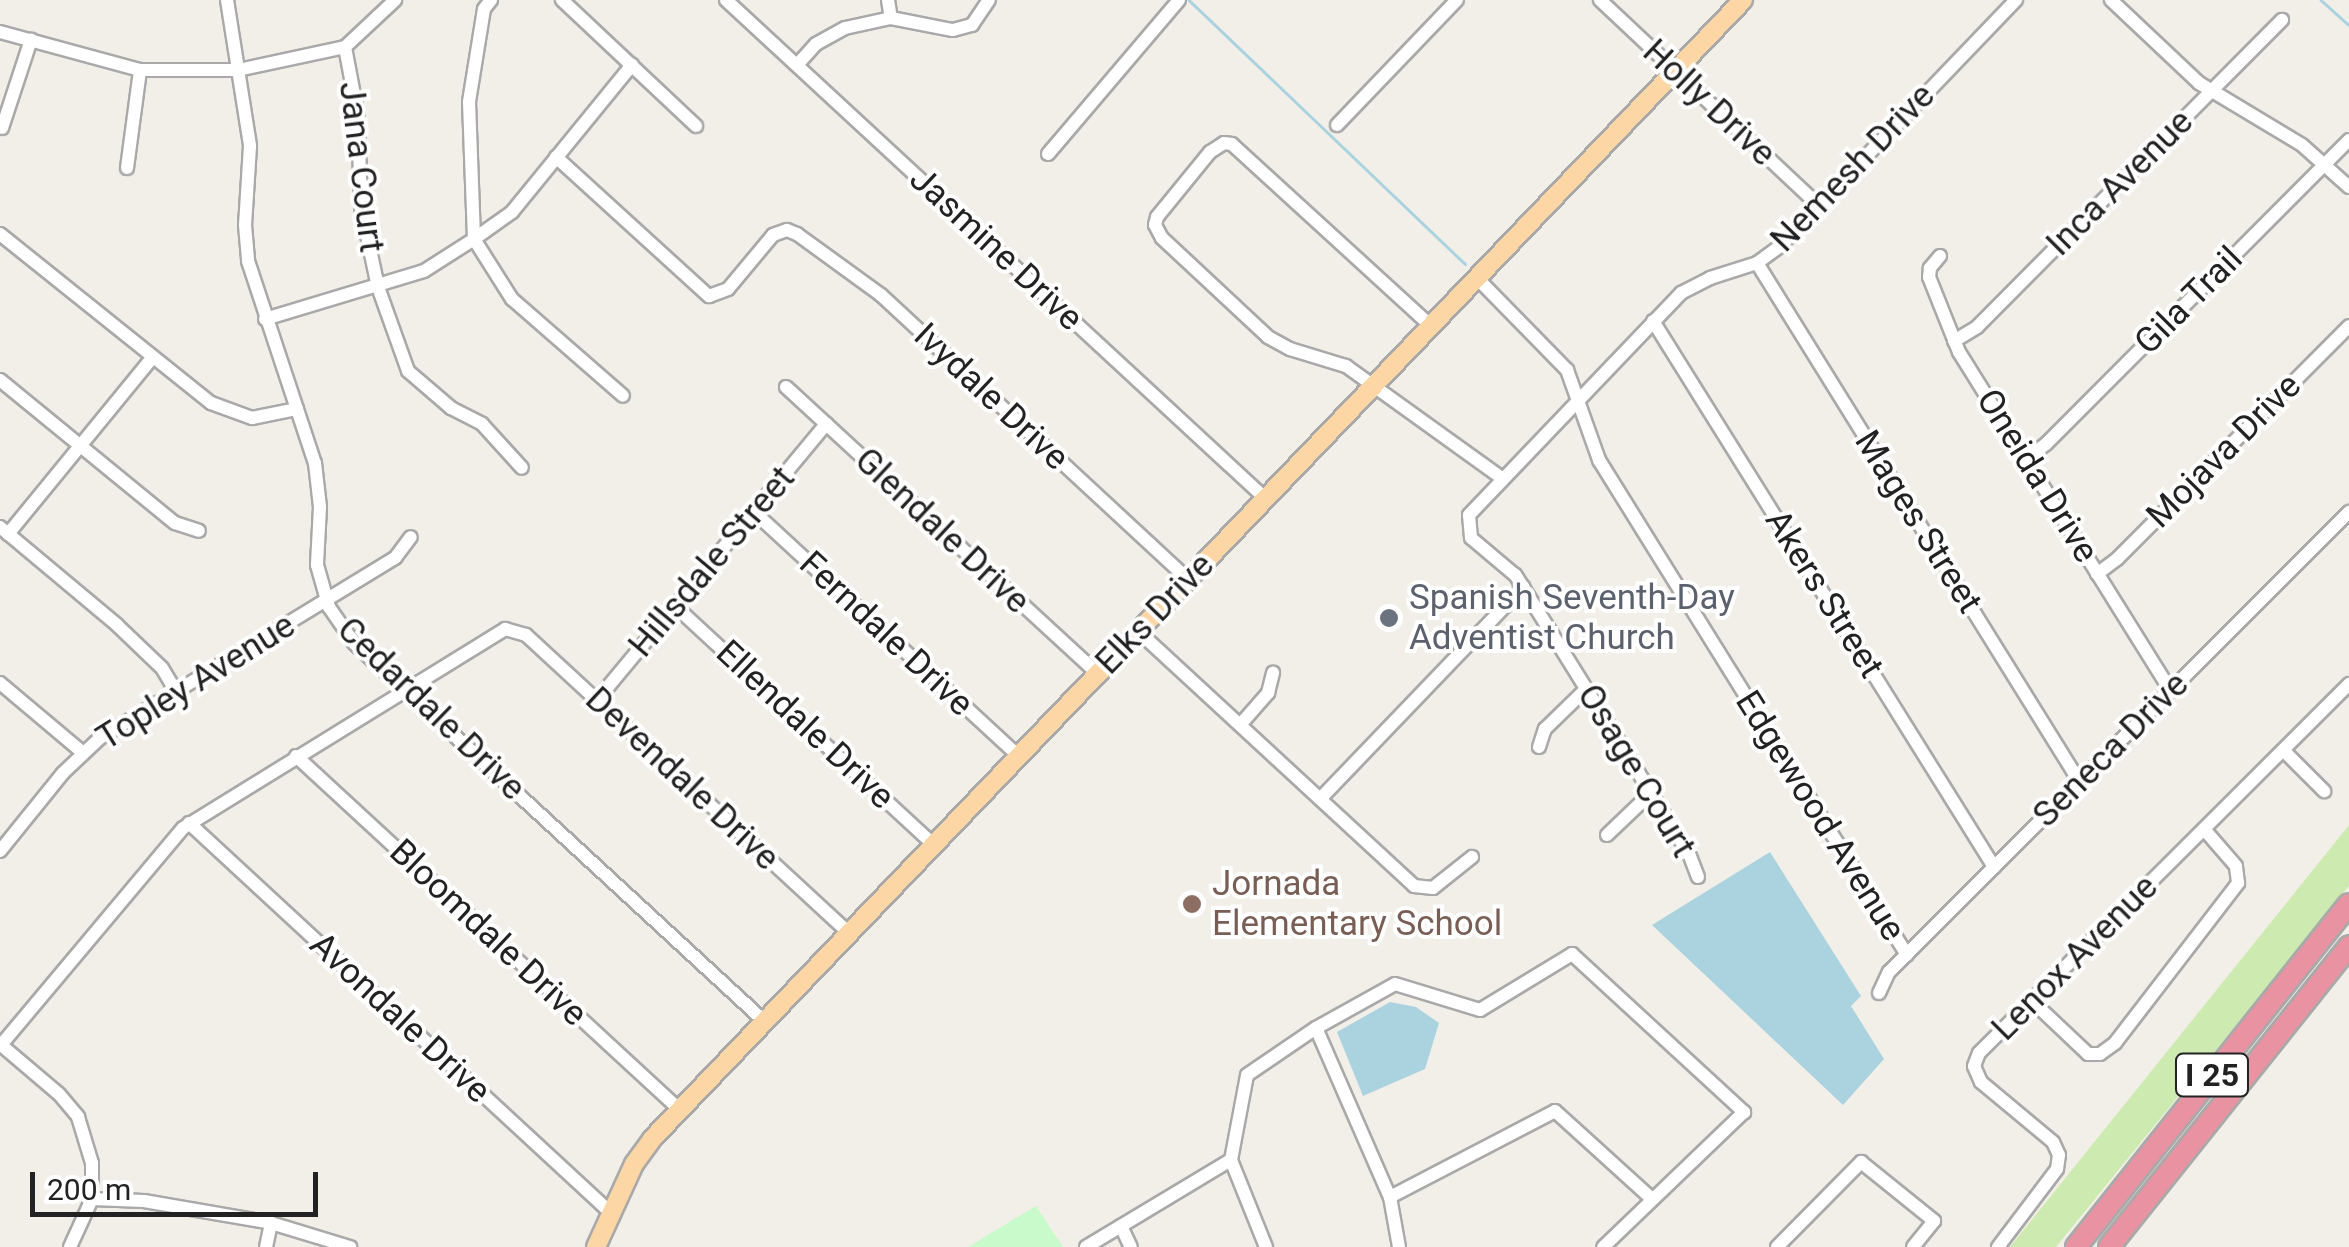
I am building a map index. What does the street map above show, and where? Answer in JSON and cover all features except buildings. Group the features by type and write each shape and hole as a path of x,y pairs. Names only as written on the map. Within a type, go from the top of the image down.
{"highway":[{"name":"I 25","path":"2076,1247 2349,904"},
{"name":"I 25","path":"2112,1247 2349,946"}],"main road":[{"name":"Elks Drive","path":"596,1247 641,1151 1742,0"}],"street":[{"name":"Cedardale Drive","path":"227,0 250,157 246,248 265,319 318,474 316,554 326,601 348,636 764,1021"},
{"path":"0,32 140,70 238,70 345,47 395,0"},
{"path":"491,0 484,9 469,102 474,239 512,299 624,396"},
{"path":"562,0 696,126"},
{"name":"Jasmine Drive","path":"726,0 1266,499"},
{"path":"888,0 892,18"},
{"path":"797,66 816,44 845,28 892,18 953,30 972,25 989,0"},
{"path":"1048,154 1178,0"},
{"path":"1337,125 1457,0"},
{"name":"Holly Drive","path":"1600,0 1818,205"},
{"name":"Nemesh Drive","path":"1502,478 1695,284 1757,263 1780,246 2016,0"},
{"path":"2114,1 2212,91 2293,139 2349,187"},
{"name":"Inca Avenue","path":"1954,340 1978,327 2282,20"},
{"path":"2,128 31,40"},
{"name":"Jana Court","path":"345,47 358,116 361,207 378,287 408,371 451,408 482,424 522,468"},
{"path":"265,319 424,271 474,239 512,212 632,66"},
{"path":"126,168 140,70"},
{"name":"Gila Trail","path":"2026,459 2046,444 2349,140"},
{"path":"1431,326 1240,149 1224,143 1210,152 1157,217 1158,234 1275,342 1340,363 1502,478"},
{"name":"Ivydale Drive","path":"556,157 714,302 783,226 797,234 882,295 1189,580"},
{"path":"0,234 152,358 226,411 260,418 297,409"},
{"name":"Oneida Drive","path":"1940,256 1930,268 1929,277 1954,340 2171,691"},
{"name":"Mages Street","path":"1757,263 2079,781"},
{"name":"Edgewood Avenue","path":"1477,278 1555,354 1579,398 1599,460 1907,956"},
{"name":"Akers Street","path":"1654,321 1994,868"},
{"name":"Mojava Drive","path":"2097,574 2117,560 2349,326"},
{"path":"152,358 4,531 118,625 162,668 175,690"},
{"path":"0,380 179,526 198,531"},
{"name":"Glendale Drive","path":"786,386 1098,674"},
{"name":"Hillsdale Street","path":"597,700 826,424"},
{"name":"Osage Court","path":"1502,478 1471,511 1467,526 1474,542 1507,566 1523,587 1698,877"},
{"name":"Ferndale Drive","path":"754,512 1018,756"},
{"name":"Seneca Drive","path":"1879,993 1885,978 2349,512"},
{"name":"Topley Avenue","path":"1,849 83,752 175,690 399,556 411,537"},
{"path":"1320,799 1523,587"},
{"name":"Ellendale Drive","path":"676,606 934,844"},
{"name":"Devendale Drive","path":"404,689 498,632 514,628 849,933"},
{"path":"1139,632 1419,888 1438,885 1472,857"},
{"path":"1240,725 1268,693 1274,673"},
{"path":"0,683 83,752"},
{"name":"Lenox Avenue","path":"1998,1247 2057,1169 2059,1154 2053,1142 1981,1082 1974,1066 1979,1053 2349,684"},
{"path":"70,1247 92,1199 92,1163 78,1117 59,1094 0,1044 156,855 189,822 404,689"},
{"path":"1539,746 1545,729 1586,689"},
{"path":"2284,751 2324,791"},
{"name":"Bloomdale Drive","path":"296,756 680,1110"},
{"path":"1607,835 1651,794"},
{"name":"Avondale Drive","path":"189,822 611,1213"},
{"path":"2032,1001 2088,1054 2100,1054 2114,1043 2238,883 2236,866 2204,829"},
{"path":"1266,1247 1231,1160 1247,1075 1316,1028 1395,984 1480,1010 1572,954 1744,1112 1603,1247"},
{"path":"1316,1028 1390,1196 1399,1247"},
{"path":"1390,1196 1555,1111 1652,1200"},
{"path":"1086,1247 1231,1160"},
{"path":"1778,1247 1861,1162 1934,1221 1912,1247"},
{"path":"92,1199 144,1200 271,1224 350,1247"},
{"path":"266,1247 271,1224"},
{"path":"1121,1226 1132,1247"}],"green space":[{"path":"2349,825 2349,886 2056,1247 2010,1247"},
{"path":"1036,1206 1063,1247 968,1247"}],"water":[{"path":"1770,852 1861,996 1851,1006 1884,1059 1843,1105 1652,925"},
{"path":"1390,1002 1416,1007 1439,1023 1425,1069 1363,1096 1337,1032"}],"waterway":[{"path":"1189,0 1465,264"},
{"path":"2321,0 2349,25"}],"place":[{"name":"Spanish Seventh-Day Adventist Church","path":"1389,618"},
{"name":"Jornada Elementary School","path":"1192,904"}]}
